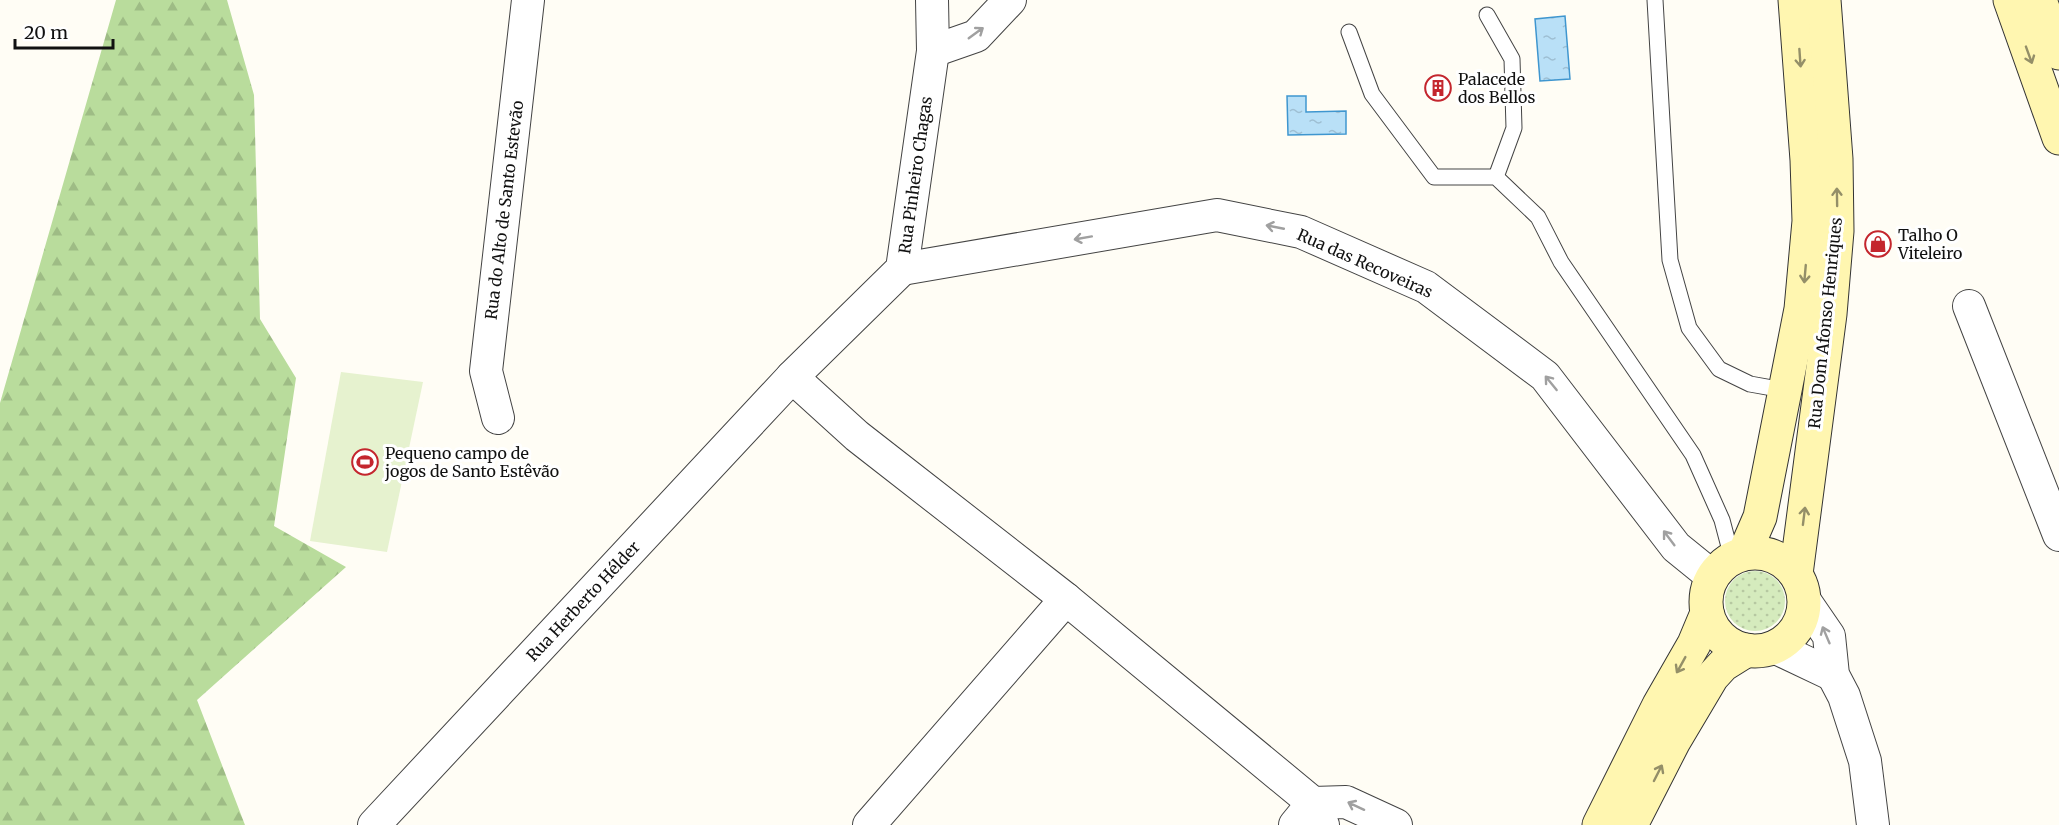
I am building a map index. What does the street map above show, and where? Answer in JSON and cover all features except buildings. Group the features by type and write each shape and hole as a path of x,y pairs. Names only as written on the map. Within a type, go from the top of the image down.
{"main road":[{"name":"Rua Dom Afonso Henriques","path":"1599,825 1659,705 1694,644 1707,613 1707,589 1730,563 1760,517 1802,309 1809,221 1807,160 1795,0"},
{"name":"Rua Dom Afonso Henriques","path":"1632,825 1674,741 1712,677 1723,665 1787,640 1803,615 1800,588 1837,231 1836,159 1824,0"},
{"path":"2010,0 2059,138"},
{"path":"2040,0 2059,53"},
{"path":"1730,563 1759,552 1773,556 1786,563 1800,588"},
{"path":"1707,613 1721,637 1733,646 1760,649"}],"street":[{"name":"Rua do Alto de Santo Estevão","path":"498,418 486,371 528,0"},
{"name":"Rua Pinheiro Chagas","path":"792,377 902,269 933,51 932,0"},
{"path":"933,51 975,36 1010,0"},
{"name":"Rua das Recoveiras","path":"902,269 1217,215 1301,232 1426,287 1545,376 1676,547 1730,563"},
{"path":"1969,306 2059,535"},
{"path":"792,377 857,436 1066,599 1310,818 1346,802 1396,825"},
{"name":"Rua Herberto Hélder","path":"374,825 792,377"},
{"path":"1800,588 1829,636 1833,675 1844,696 1865,761 1873,825"},
{"path":"869,825 1066,599"},
{"path":"1760,649 1833,675"}],"lane":[{"path":"1655,0 1670,260 1689,328 1719,369 1750,384 1784,390"},
{"path":"1487,15 1512,60 1514,128 1496,177"},
{"path":"1349,32 1372,94 1434,177 1496,177 1539,217 1561,262 1693,454 1722,520 1730,563"}],"green space":[{"path":"116,0 227,0 254,95 260,319 296,378 274,526 346,567 197,700 245,825 0,825 0,403"},
{"name":"Pequeno campo de jogos de Santo Estêvão","path":"341,372 423,382 387,552 310,541"},
{"path":"1755,571 1767,573 1780,584 1785,601 1783,613 1772,626 1755,631 1743,629 1730,618 1725,601 1727,589 1738,576"}],"water":[{"path":"1565,16 1570,79 1540,81 1535,19"},
{"path":"1287,96 1306,96 1306,112 1346,111 1346,134 1288,135"}],"place":[{"name":"Palacede dos Bellos","path":"1438,88"},
{"name":"Talho O Viteleiro","path":"1878,244"},
{"name":"Pequeno campo de jogos de Santo Estêvão","path":"365,462"}]}
